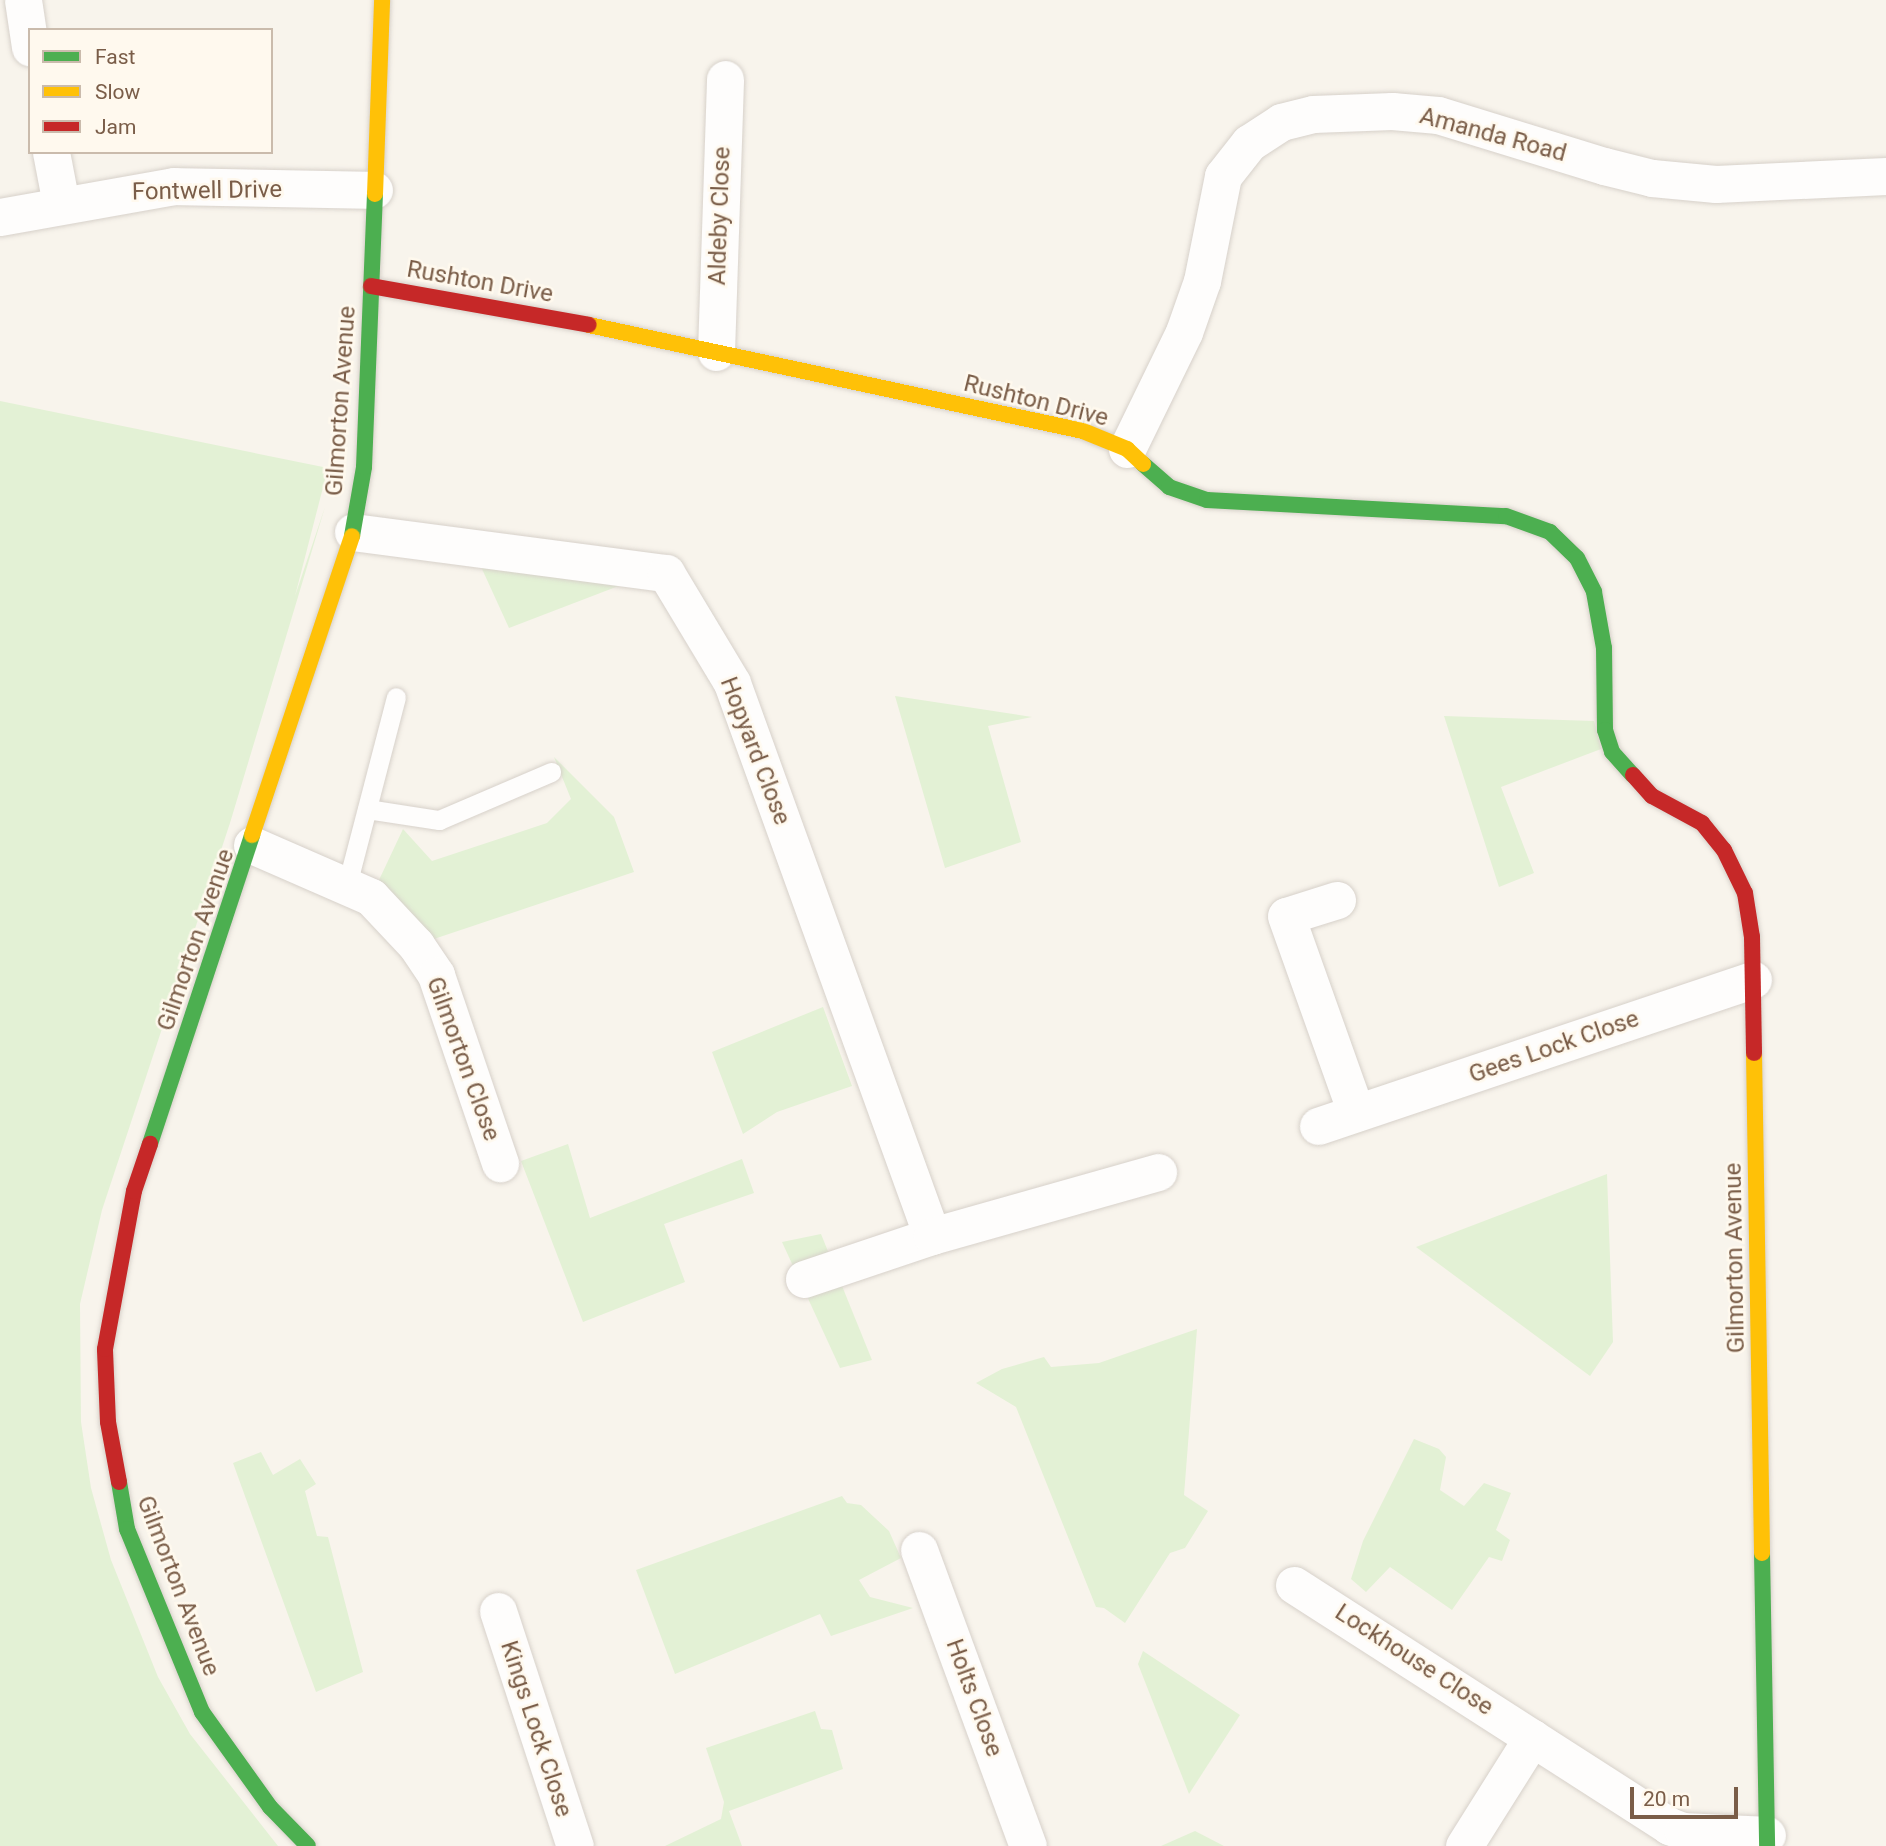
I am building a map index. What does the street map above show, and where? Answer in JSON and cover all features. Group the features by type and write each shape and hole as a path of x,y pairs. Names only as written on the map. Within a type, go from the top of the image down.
{"street":[{"path":"23,0 28,34"},
{"name":"Gilmorton Avenue","path":"308,1846 270,1807 202,1712 127,1529 114,1474 104,1387 117,1268 134,1191 252,845 353,532 364,467 382,0"},
{"name":"Aldeby Close","path":"716,352 725,79"},
{"name":"Amanda Road","path":"1127,449 1184,332 1202,281 1223,176 1249,143 1281,122 1352,113 1438,115 1652,178 1781,184 1886,176"},
{"path":"51,154 61,204"},
{"name":"Fontwell Drive","path":"0,217 174,186 374,190"},
{"name":"Rushton Drive","path":"370,286 716,352 1083,431 1127,449 1169,487 1207,500 1443,509 1506,516 1550,532 1577,558 1594,592 1604,648 1605,730"},
{"name":"Hopyard Close","path":"353,532 666,573 732,683 932,1236"},
{"name":"Gilmorton Avenue","path":"1605,730 1627,772 1652,796 1702,823 1724,850 1745,893 1753,980 1767,1840"},
{"name":"Gilmorton Close","path":"252,845 348,886 388,912 436,975 500,1163"},
{"path":"1337,900 1286,916 1356,1113"},
{"name":"Gees Lock Close","path":"1318,1126 1753,980"},
{"path":"804,1279 932,1236 1158,1172"},
{"name":"Holts Close","path":"919,1550 1028,1846"},
{"name":"Lockhouse Close","path":"1294,1585 1676,1829 1767,1840"},
{"name":"Kings Lock Close","path":"498,1611 575,1846"},
{"path":"1464,1846 1532,1738"}],"lane":[{"path":"348,886 396,697"},
{"path":"367,808 439,820 551,772"}],"green space":[{"path":"0,401 328,468 295,596 325,507 230,823 102,1210 80,1304 81,1422 91,1488 111,1560 158,1677 190,1734 278,1846 0,1846"},
{"path":"477,558 642,577 509,628"},
{"path":"895,696 1032,717 988,726 1021,842 945,868"},
{"path":"1444,716 1594,721 1601,749 1501,787 1534,873 1499,887"},
{"path":"554,757 614,817 634,872 416,945 371,897 403,829 432,861 547,823 571,799"},
{"path":"823,1007 852,1086 777,1112 743,1134 712,1052"},
{"path":"568,1144 590,1218 742,1159 754,1193 664,1224 685,1282 583,1322 521,1161"},
{"path":"1607,1174 1613,1342 1590,1376 1416,1247"},
{"path":"821,1234 872,1360 840,1368 782,1242"},
{"path":"1197,1329 1184,1495 1208,1511 1185,1548 1170,1553 1125,1623 1104,1608 1096,1607 1016,1407 976,1383 1002,1369 1044,1357 1051,1367 1099,1363"},
{"path":"1414,1439 1439,1449 1446,1457 1440,1490 1464,1506 1484,1483 1511,1493 1496,1530 1510,1540 1502,1561 1489,1557 1452,1610 1390,1567 1366,1592 1351,1579 1363,1541"},
{"path":"261,1452 273,1475 300,1459 316,1484 305,1491 317,1536 328,1537 363,1672 316,1692 233,1463"},
{"path":"842,1496 847,1503 861,1505 889,1531 901,1558 859,1580 870,1597 913,1608 831,1636 820,1614 675,1674 636,1570"},
{"path":"1143,1651 1240,1715 1189,1794 1138,1664"},
{"path":"815,1711 821,1729 832,1730 843,1769 729,1811 742,1846 665,1846 721,1819 724,1802 706,1748"},
{"path":"1195,1831 1224,1846 1161,1846"}],"traffic: fast":[{"path":"352,536 364,467 375,194"},
{"path":"1143,464 1169,487 1207,500 1506,516 1550,532 1577,558 1594,592 1604,648 1605,730 1612,752 1633,775"},
{"path":"150,1144 252,835"},
{"path":"119,1482 127,1529 202,1712 270,1807 308,1846"},
{"path":"1762,1553 1767,1846"}],"traffic: slow":[{"path":"375,194 382,0"},
{"path":"589,325 1083,431 1127,449 1143,464"},
{"path":"252,835 352,536"},
{"path":"1754,1053 1762,1553"}],"traffic: jam":[{"path":"371,286 589,325"},
{"path":"1633,775 1652,796 1702,823 1724,850 1745,893 1752,937 1754,1053"},
{"path":"119,1482 108,1422 105,1349 134,1191 150,1144"}]}
